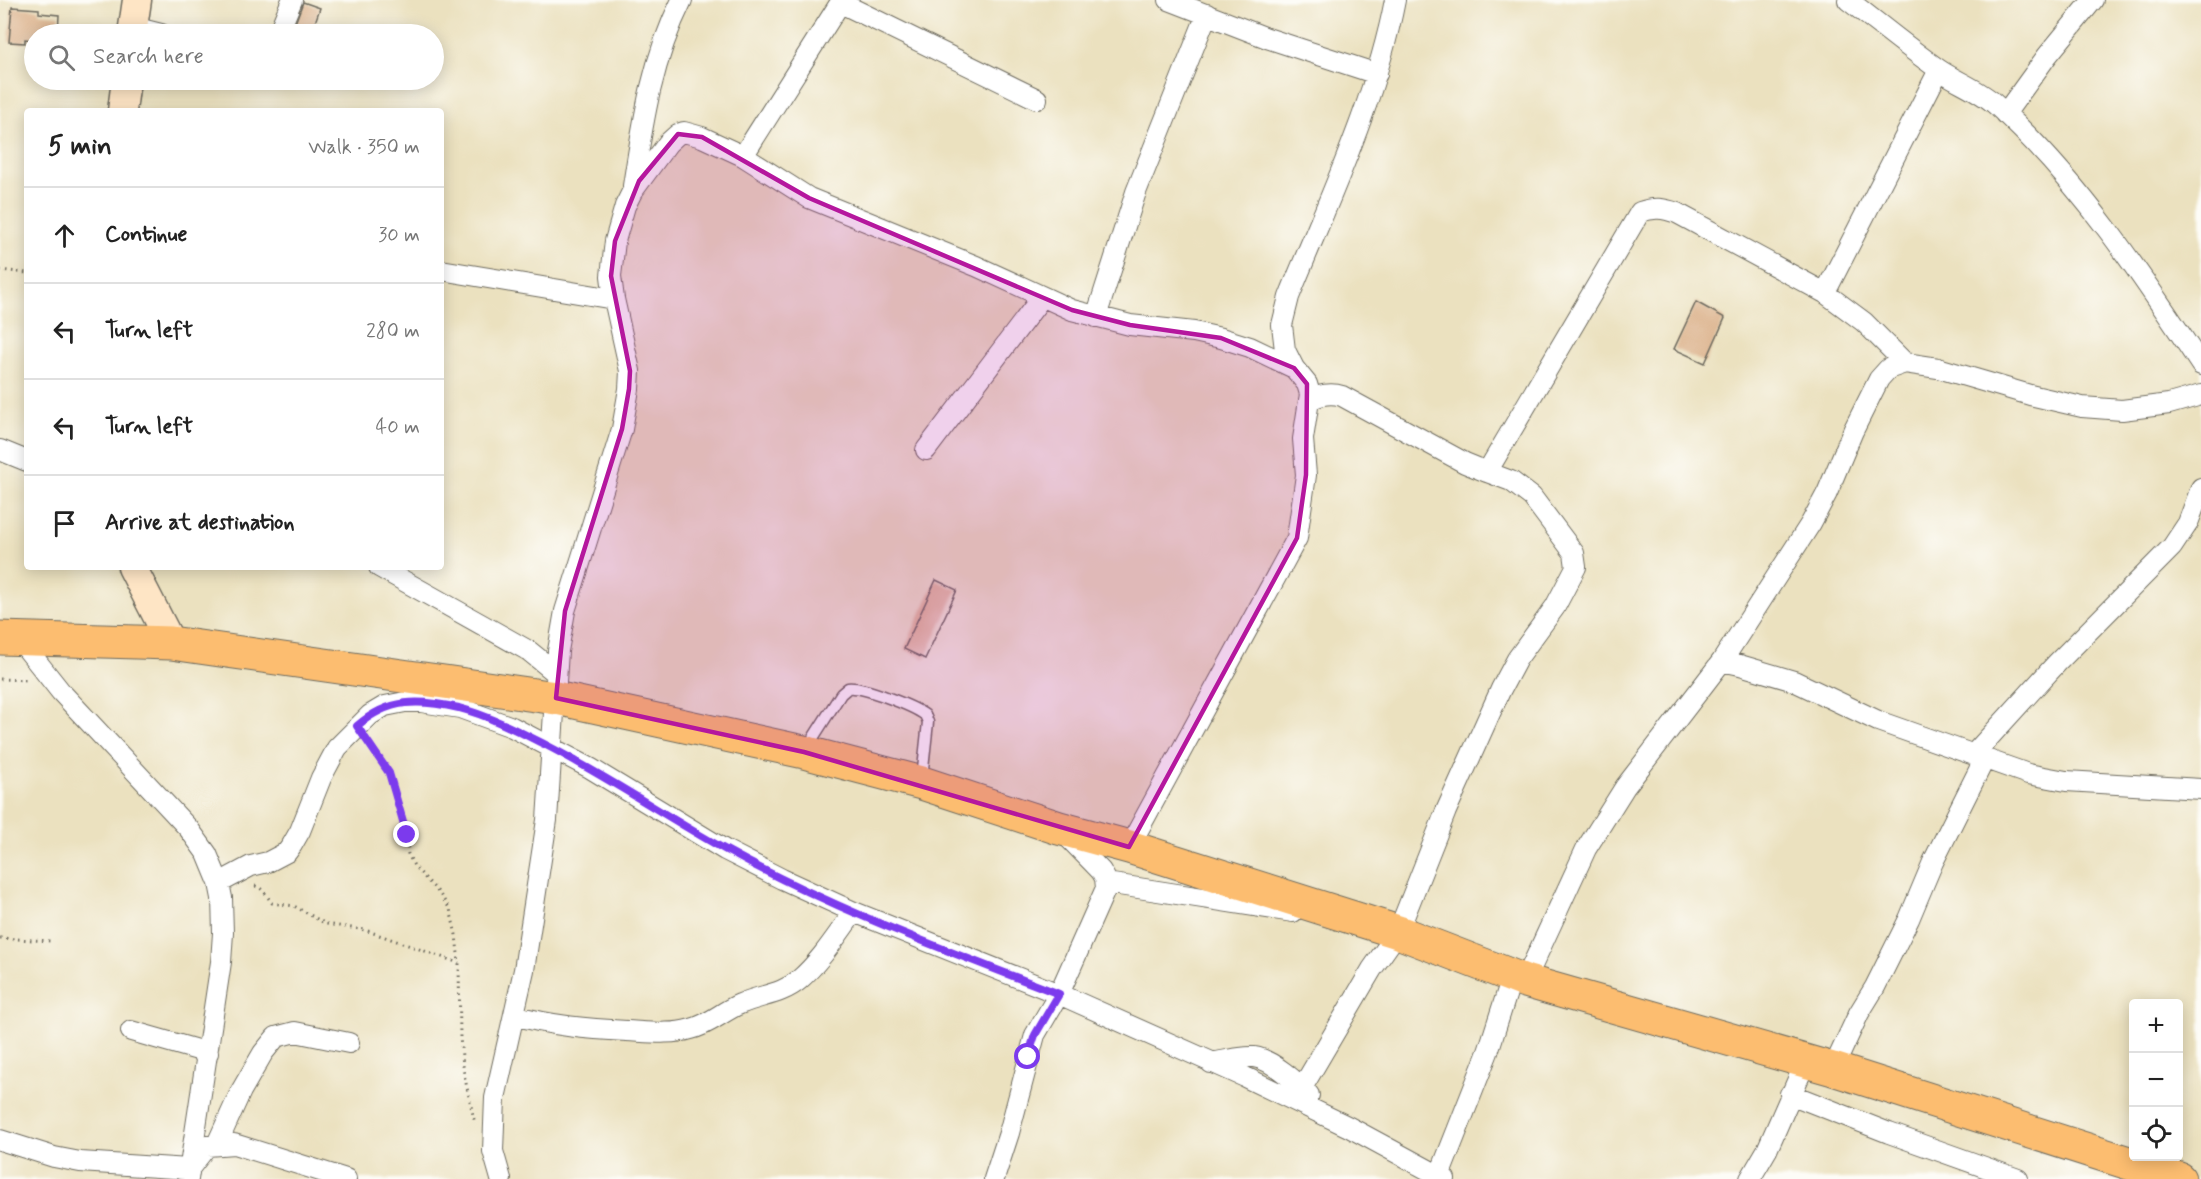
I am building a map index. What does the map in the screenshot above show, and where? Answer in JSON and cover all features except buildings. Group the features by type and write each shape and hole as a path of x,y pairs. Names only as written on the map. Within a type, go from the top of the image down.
{"highway":[{"path":"9,639 171,643 556,685 922,783 1059,828 1130,847 1398,932 1519,979 1820,1065 2179,1179"}],"street":[{"path":"282,24 292,0"},
{"path":"632,192 645,105 665,37 682,0"},
{"path":"1170,0 1267,38 1377,74"},
{"path":"1130,847 1297,538 1306,475 1303,439 1310,392 1285,350 1284,315 1289,297 1357,132 1377,74 1395,0"},
{"path":"1848,0 1939,70 1994,103 2042,151 2095,215 2157,298 2201,365"},
{"path":"2006,114 2047,56 2093,0"},
{"path":"742,156 841,1 1037,99"},
{"path":"1096,317 1136,192 1207,14"},
{"path":"1825,294 1939,70"},
{"path":"122,108 125,90"},
{"path":"501,1179 493,1151 495,1098 524,970 547,820 556,685 565,612 596,516 627,405 630,371 611,276 615,241 625,206 657,155 681,133 688,132 702,136 742,156 809,198 976,266 1072,310 1130,325 1194,332 1221,338 1250,347 1294,368"},
{"path":"1487,472 1640,212 1650,208 1661,208 1677,213 1825,294 1864,322 1905,363"},
{"path":"444,270 614,298"},
{"path":"926,450 1042,297"},
{"path":"220,886 251,866 278,857 292,845 321,778 337,748 370,715 385,706 420,702 460,708 490,718 590,768 725,850 782,879 854,912 1059,994 1349,1127 1441,1178 1488,1052 1519,979 1596,832 1625,787 1722,661 1822,503 1879,379 1888,369 1905,363 1938,368 2030,395 2082,407 2122,410 2169,404 2201,395"},
{"path":"1302,1088 1372,969 1398,932 1446,811 1501,689 1517,659 1555,607 1576,567 1574,553 1532,497 1516,484 1465,463 1342,396 1323,395 1309,400"},
{"path":"0,450 24,459"},
{"path":"1750,1179 1767,1150 1790,1094 1820,1065 1859,1013 1875,987 1909,919 1979,757 2056,663 2172,547 2188,523 2201,488"},
{"path":"134,570 171,643"},
{"path":"384,570 530,651 556,685"},
{"path":"9,639 189,830 207,854 220,886 222,898 221,952 189,1174"},
{"path":"1722,661 1740,664 1794,681 1878,721 2028,774 2066,782 2201,789"},
{"path":"994,1179 1009,1133 1035,1035 1059,994 1104,896 1106,883 1095,863 1059,828"},
{"path":"1106,883 1291,911 1338,913"},
{"path":"513,1015 569,1028 651,1033 695,1028 731,1008 771,995 798,981 811,968 854,912"},
{"path":"131,1031 208,1053"},
{"path":"217,1144 241,1092 263,1053 276,1037 295,1032 349,1043"},
{"path":"1211,1063 1240,1058 1259,1058 1266,1061 1349,1127"},
{"path":"1790,1094 1900,1137 2018,1179"},
{"path":"0,1140 54,1158 189,1174"},
{"path":"189,1174 207,1146 234,1144 346,1179"}],"lane":[{"path":"804,752 841,694 848,688 857,688 913,707 925,715 928,722 922,783"}],"path":[{"path":"0,270 24,273"},
{"path":"357,726 389,773 407,835 408,854 414,866 439,893 450,909 459,963 460,1038 470,1104 477,1132"},
{"path":"220,886 259,886 273,903 294,906 326,924 365,930 459,963"},
{"path":"0,938 50,941"}],"highlighted area":[{"path":"678,134 702,137 809,198 1072,310 1130,325 1221,338 1294,368 1307,384 1306,475 1297,538 1129,847 804,752 556,698 565,611 622,429 629,389 630,371 611,276 615,241 639,181"}],"route":[{"path":"407,835 389,773 357,726 385,706 405,702 460,708 490,718 590,768 725,850 782,879 854,912 1059,994 1035,1035 1028,1057"}]}
